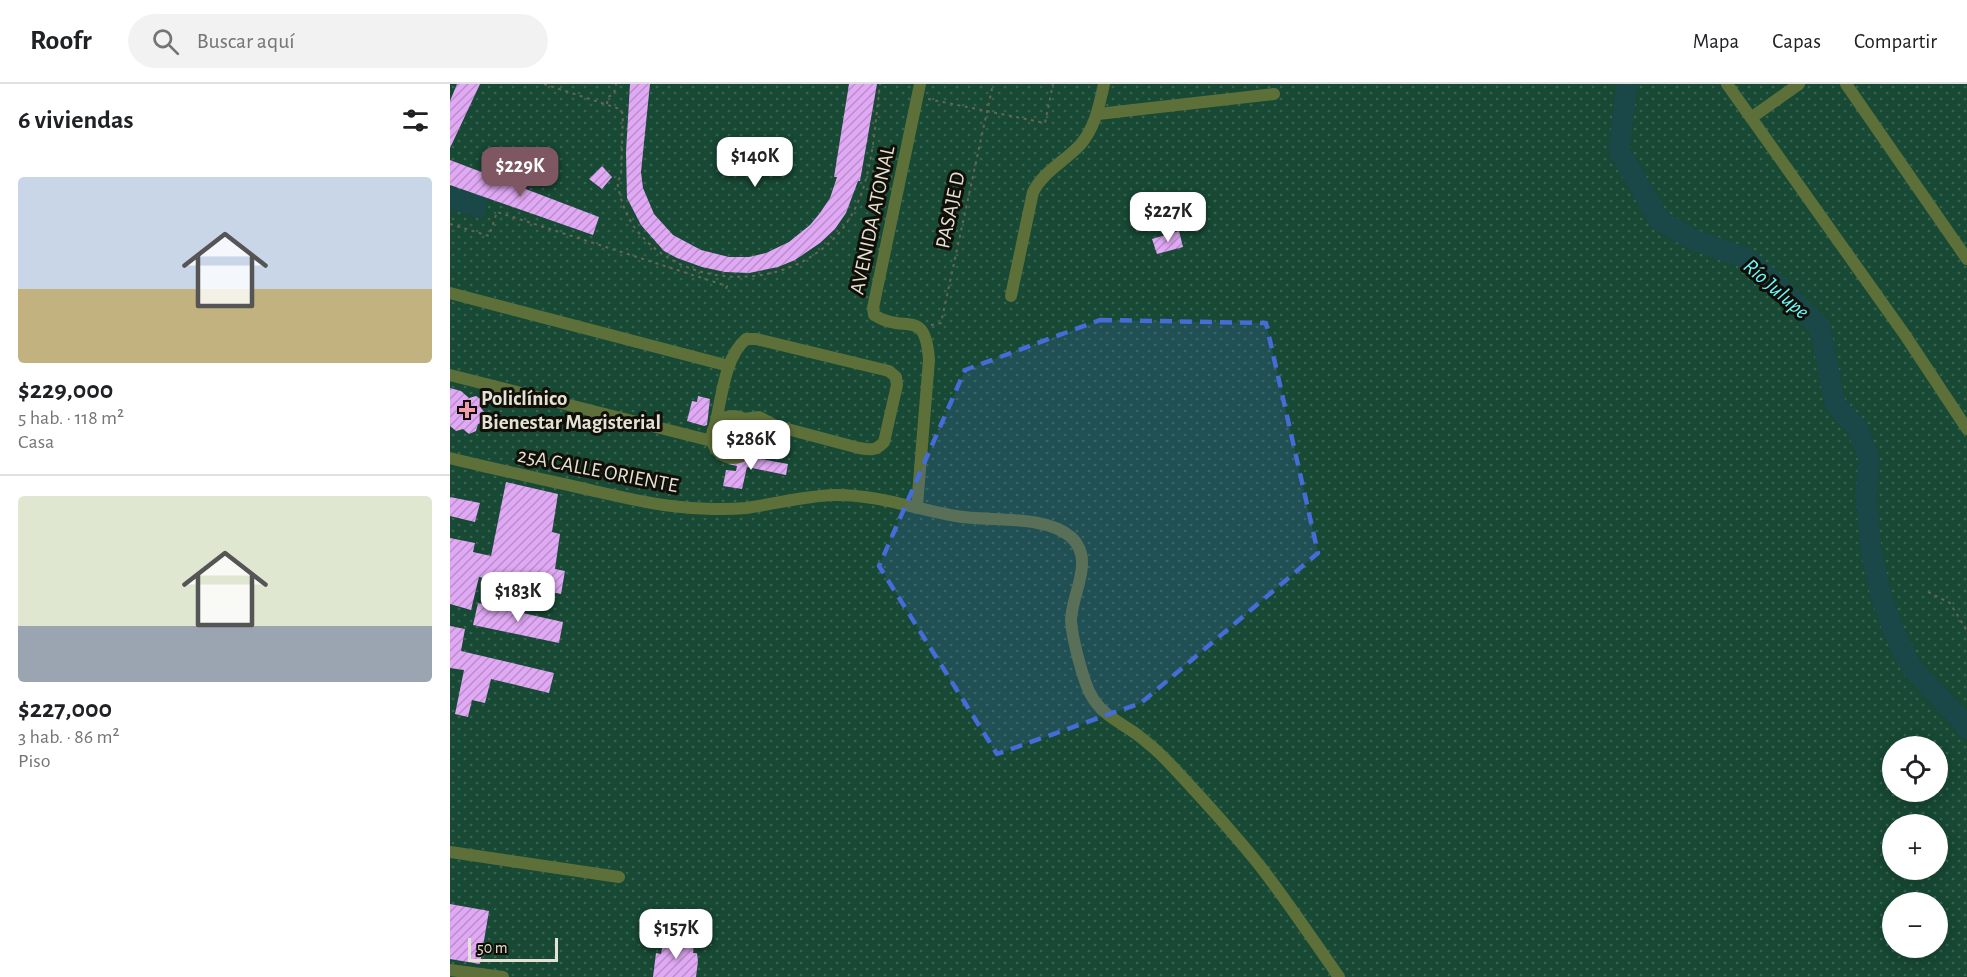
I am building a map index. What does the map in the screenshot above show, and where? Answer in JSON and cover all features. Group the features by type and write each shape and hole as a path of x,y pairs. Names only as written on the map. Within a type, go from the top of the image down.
{"street":[{"path":"1011,296 1033,192 1038,181 1079,146 1090,131 1098,114 1104,84"},
{"path":"1727,84 1905,335 1967,429"},
{"path":"1751,118 1799,84"},
{"path":"1846,84 1967,259"},
{"name":"AVENIDA ATONAL","path":"919,90 873,308 874,315 881,319 916,326 924,332"},
{"path":"1098,114 1274,94"},
{"path":"450,293 729,366"},
{"path":"917,506 929,360 928,344 924,332"},
{"path":"715,425 728,416 740,417 759,417 776,426 869,450 878,448 884,442 897,386 896,376 889,371 756,339 746,339 739,345 729,366 715,425 712,441 718,452 736,457 747,452 754,434 749,423 740,417 723,393"},
{"path":"450,375 712,441"},
{"path":"754,434 776,426"},
{"name":"25A CALLE ORIENTE","path":"450,458 520,475 679,507 735,509 840,495 917,506 956,516 1045,525 1062,531 1073,539 1081,551 1082,570 1072,612 1072,627 1085,682 1091,697 1106,715 1134,733 1165,759 1215,812 1261,868 1339,977"},
{"path":"450,852 619,877"},
{"path":"450,970 503,977"}],"path":[{"path":"544,84 620,109 623,114 621,177 617,181 625,211 642,237 665,256 685,266 718,275 754,277 801,263 830,242 851,216 862,190 868,165 880,84"},
{"path":"607,105 608,97 614,94 616,84"},
{"name":"PASAJE D","path":"924,332 929,326 941,323 993,84"},
{"path":"919,90 987,111 1045,123 1053,84"},
{"path":"450,224 489,236 497,212 727,286 724,292"},
{"path":"1928,592 1950,603 1967,631"}],"highlighted area":[{"path":"1100,320 1266,323 1318,553 1141,703 997,754 879,566 965,370"}],"green space":[{"path":"450,84 1967,84 1967,977 450,977"}],"water":[{"path":"450,187 488,198 483,219 450,209"}],"building":[{"path":"457,84 480,84 450,148 450,101"},
{"path":"630,84 650,84 641,172 643,188 654,214 673,235 701,250 729,257 749,257 766,253 789,242 810,225 820,213 830,198 837,177 834,177 849,84 877,84 860,181 858,181 846,213 835,229 820,243 795,260 778,267 749,273 725,272 702,267 664,251 641,225 627,198 626,152"},
{"path":"450,160 599,217 593,235 450,185"},
{"path":"602,166 612,177 602,189 589,179"},
{"path":"1179,231 1183,247 1157,254 1152,239"},
{"name":"Policlínico Bienestar Magisterial","path":"450,388 461,391 469,398 476,396 482,400 481,408 485,413 476,431 469,434 463,429 456,431 450,426"},
{"path":"698,396 710,399 707,425 704,426 687,421 692,401 697,402"},
{"path":"749,457 788,464 786,475 747,467 742,489 723,486 726,470 736,471 737,466 728,464"},
{"path":"506,482 558,494 552,532 560,534 555,569 565,571 561,594 479,577 471,610 450,604 450,538 475,543 473,552 491,556"},
{"path":"450,497 480,503 475,522 450,516"},
{"path":"478,603 563,622 559,643 473,625"},
{"path":"450,626 465,629 461,651 554,673 549,693 491,679 485,703 472,700 468,717 455,714 464,670 450,668"},
{"path":"450,904 489,911 480,964 450,959"},
{"path":"664,938 694,941 693,953 697,953 698,961 696,977 653,977 656,953 661,954"}],"waterway":[{"name":"Río Julupe","path":"1627,84 1619,150 1659,220 1694,240 1743,257 1772,280 1820,327 1835,404 1857,428 1869,458 1866,496 1871,551 1881,595 1893,630 1911,667 1965,724 1967,729"}],"place":[{"name":"Policlínico Bienestar Magisterial","path":"467,410"}]}
